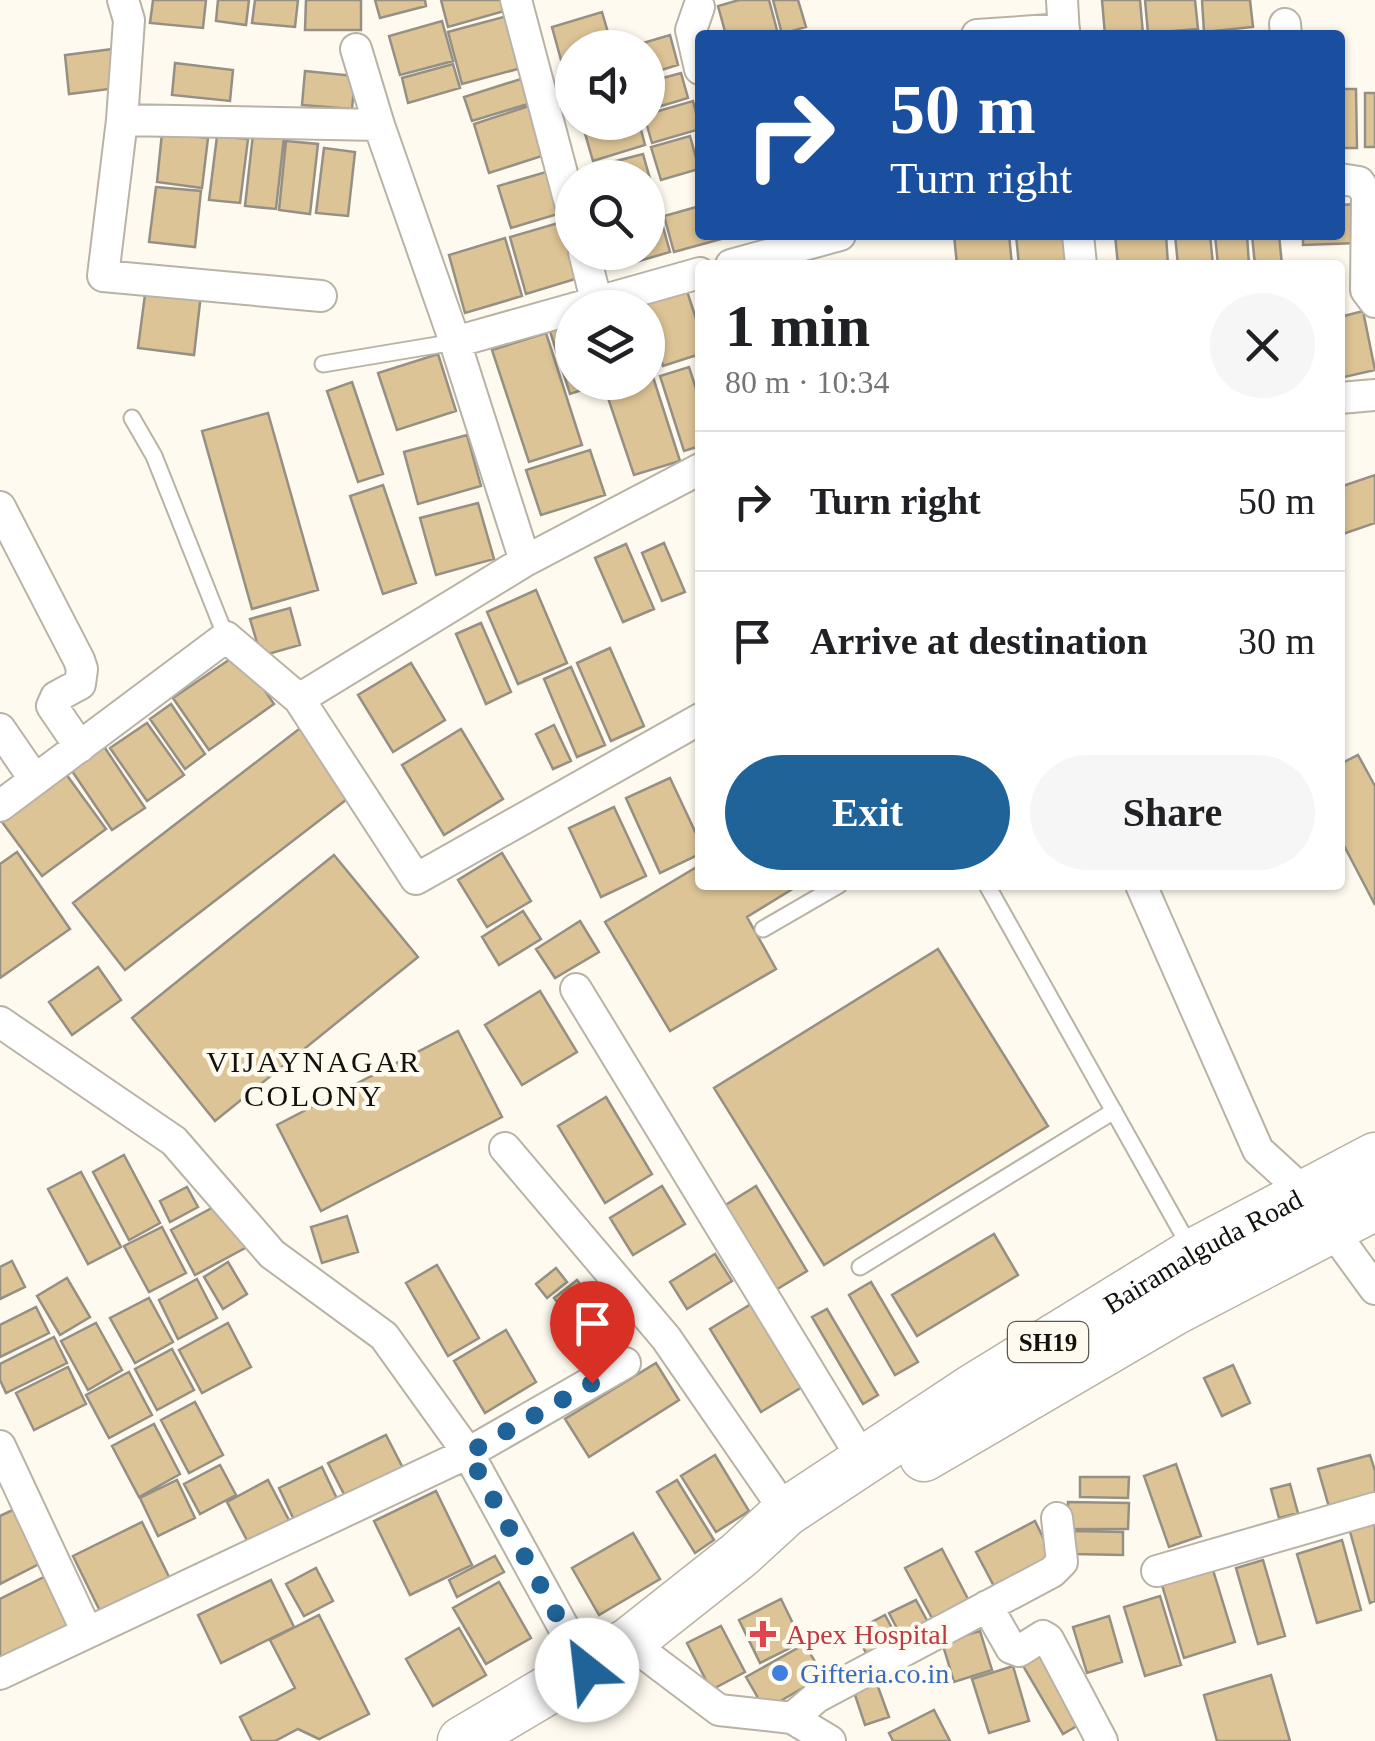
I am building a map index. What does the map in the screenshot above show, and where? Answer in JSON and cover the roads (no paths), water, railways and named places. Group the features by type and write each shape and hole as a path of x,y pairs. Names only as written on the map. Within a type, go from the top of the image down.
{"main road":[{"name":"Bairamalguda Road","path":"739,1555 802,1536 1008,1406 1174,1311 1319,1211 1375,1156"},
{"name":"Bairamalguda Road","path":"462,1741 629,1642 739,1555 786,1512 972,1389 1192,1252 1319,1211 1375,1206"}],"street":[{"path":"124,0 129,20 122,120 103,276 321,296"},
{"path":"516,0 558,160"},
{"path":"695,45 692,30 699,7"},
{"path":"1008,30 1063,21"},
{"path":"356,49 524,561"},
{"path":"122,120 379,126"},
{"path":"1345,180 1359,182 1366,194 1366,290 1375,302"},
{"path":"739,257 817,240"},
{"path":"635,290 695,274"},
{"path":"455,342 555,312"},
{"path":"1345,398 1375,395"},
{"path":"299,699 524,561 695,472"},
{"path":"0,506 82,669 80,684 56,697 52,706 80,747"},
{"path":"0,806 226,637 299,699 416,879 695,722"},
{"path":"0,729 35,780"},
{"path":"1144,890 1258,1150 1319,1211 1375,1289"},
{"path":"576,988 865,1462"},
{"path":"0,1022 174,1141 272,1254 384,1336 468,1453 587,1670"},
{"path":"505,1148 666,1338 786,1512"},
{"path":"0,1674 468,1453 625,1364"},
{"path":"0,1446 87,1632"},
{"path":"1157,1570 1375,1508"},
{"path":"792,1718 817,1697 1052,1572 1062,1562 1057,1518"},
{"path":"987,1606 1011,1648 1019,1650 1043,1636 1048,1639 1102,1741"},
{"path":"629,1642 719,1710 792,1718 830,1741"}],"lane":[{"path":"322,364 455,342"},
{"path":"132,418 154,456 226,637"},
{"path":"764,930 831,890"},
{"path":"990,890 1192,1252"},
{"path":"860,1266 1114,1112"}],"place":[{"name":"Apex Hospital","path":"763,1634"},
{"name":"Gifteria.co.in","path":"780,1673"}],"district":[{"name":"VIJAYNAGAR COLONY","path":"314,1078"}]}
